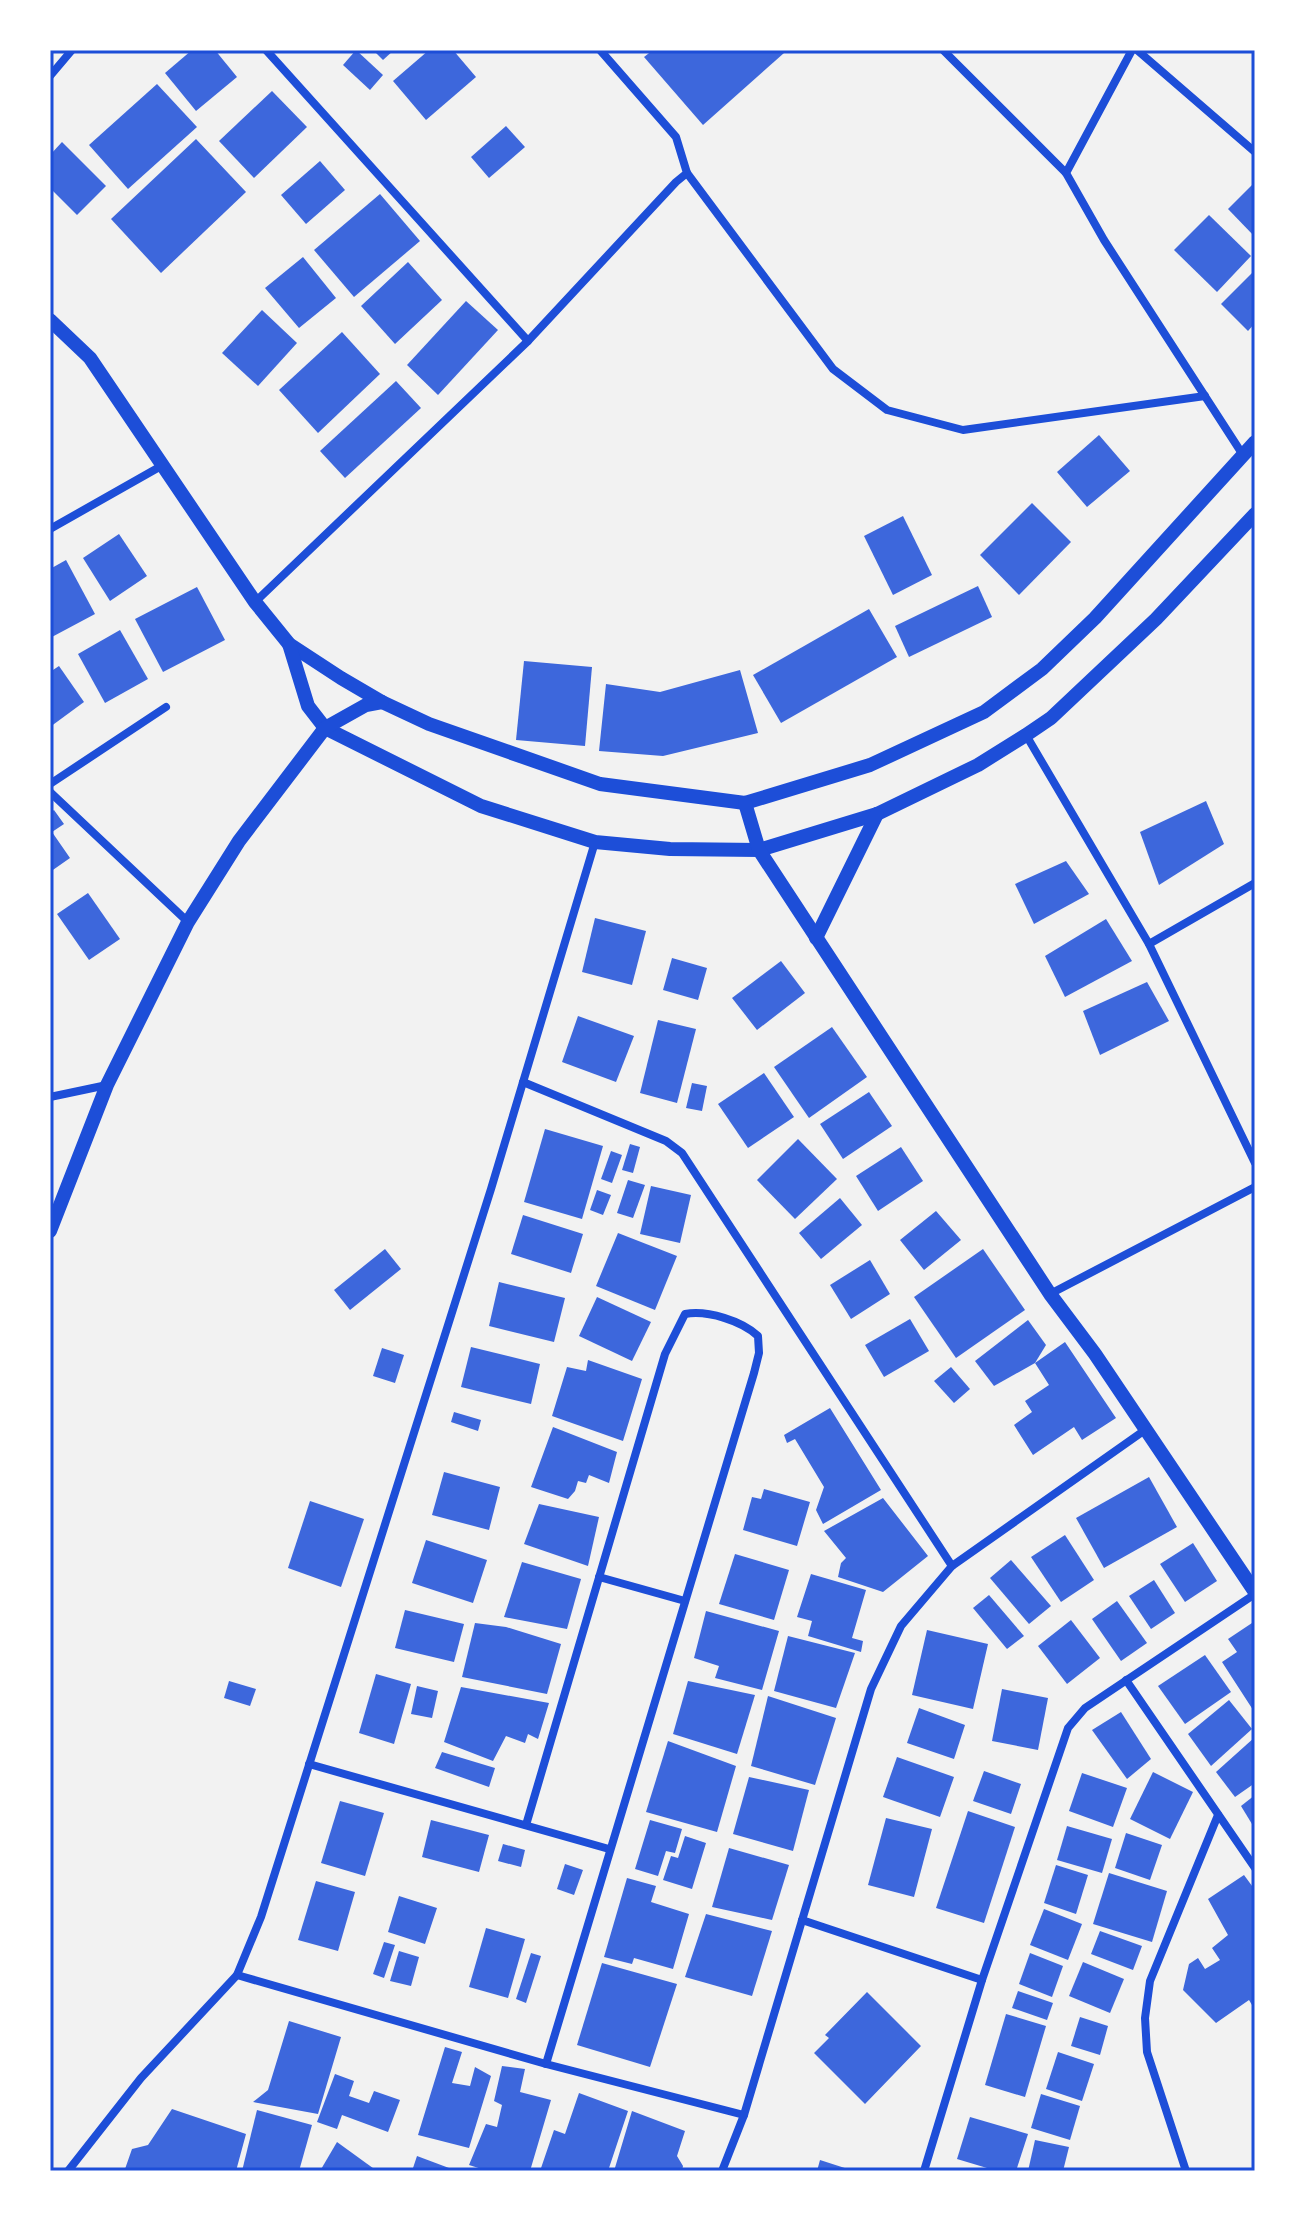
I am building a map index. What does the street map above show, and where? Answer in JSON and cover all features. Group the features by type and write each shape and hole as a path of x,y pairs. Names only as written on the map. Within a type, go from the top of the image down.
{"street":[{"path":"50,76 72,50"},
{"path":"266,50 528,341"},
{"path":"600,50 676,137 687,173 833,369 887,410 963,430 1205,396"},
{"path":"943,50 1066,173 1104,240 1243,455"},
{"path":"1066,173 1134,50 1255,152"},
{"path":"255,602 528,341 687,173"},
{"path":"50,320 90,358 255,602 289,644 382,702 429,724 600,784 745,803 870,765 984,712 1042,669 1095,618 1255,442"},
{"path":"50,529 163,465"},
{"path":"289,644 308,706 325,728 481,806 595,842 670,849 759,850 877,814 978,765 1026,735 1051,718 1156,619 1255,514"},
{"path":"50,1231 107,1085 188,922 239,841 325,728 366,705 382,702"},
{"path":"50,784 166,707"},
{"path":"1026,735 1149,944 1255,1163"},
{"path":"50,792 188,922"},
{"path":"745,803 759,850 1050,1294 1095,1354 1255,1593 1085,1708 1068,1728 982,1980 924,2171"},
{"path":"816,938 877,814"},
{"path":"68,2171 141,2078 237,1975 261,1917 523,1082 595,842"},
{"path":"1149,944 1255,883"},
{"path":"523,1082 666,1141 682,1153 952,1566"},
{"path":"50,1097 107,1085"},
{"path":"1050,1294 1255,1187"},
{"path":"526,1825 665,1354 685,1314 698,1312 748,1327 758,1336 759,1353 546,2064"},
{"path":"722,2171 744,2115 871,1689 901,1626 952,1566 1145,1430"},
{"path":"599,1577 685,1601"},
{"path":"1126,1680 1255,1868"},
{"path":"309,1764 609,1849"},
{"path":"1186,2171 1147,2052 1145,2018 1150,1981 1218,1815"},
{"path":"802,1920 982,1980"},
{"path":"237,1975 546,2064 744,2115"}],"building":[{"path":"192,50 215,50 237,77 196,111 165,73"},
{"path":"356,50 383,75 370,90 343,65"},
{"path":"373,50 394,50 383,60"},
{"path":"429,50 453,50 476,77 426,120 393,81"},
{"path":"653,50 782,50 784,53 703,125 644,57"},
{"path":"157,84 197,127 128,189 89,145"},
{"path":"272,91 307,127 254,178 219,141"},
{"path":"506,126 525,147 489,178 471,157"},
{"path":"196,139 246,192 161,273 111,219"},
{"path":"62,142 106,186 77,215 50,188 50,155"},
{"path":"320,161 345,190 306,224 281,195"},
{"path":"1253,184 1255,186 1255,237 1228,209"},
{"path":"380,194 420,241 354,297 314,250"},
{"path":"1209,215 1251,256 1217,292 1174,250"},
{"path":"303,257 336,298 299,328 265,288"},
{"path":"408,262 442,300 395,344 361,306"},
{"path":"1255,270 1255,323 1248,331 1221,304"},
{"path":"466,301 498,330 438,395 407,365"},
{"path":"262,310 297,343 258,386 222,353"},
{"path":"342,332 380,374 318,433 279,390"},
{"path":"396,381 421,408 345,478 320,451"},
{"path":"1099,435 1130,471 1087,507 1057,472"},
{"path":"1032,503 1071,542 1019,595 980,555"},
{"path":"903,516 932,575 893,595 864,536"},
{"path":"119,534 147,576 110,601 83,558"},
{"path":"66,560 95,614 50,638 50,569"},
{"path":"978,586 992,617 909,657 895,626"},
{"path":"197,587 225,640 163,672 135,619"},
{"path":"869,609 897,657 781,723 753,675"},
{"path":"120,630 148,679 105,703 78,654"},
{"path":"524,661 592,667 585,746 516,740"},
{"path":"59,666 84,702 50,727 50,672"},
{"path":"740,670 758,733 663,756 599,751 606,684 660,692"},
{"path":"1206,801 1224,844 1159,885 1140,832"},
{"path":"54,810 64,824 52,832 70,858 50,872 50,813"},
{"path":"1066,861 1089,894 1034,924 1015,884"},
{"path":"88,893 120,939 89,960 57,914"},
{"path":"595,918 646,931 632,985 582,972"},
{"path":"1106,919 1132,961 1065,997 1045,956"},
{"path":"672,958 707,968 698,1000 663,990"},
{"path":"781,961 805,993 757,1030 732,998"},
{"path":"1147,982 1169,1021 1100,1055 1083,1011"},
{"path":"578,1016 634,1036 616,1082 562,1062"},
{"path":"658,1020 696,1029 677,1103 640,1093"},
{"path":"832,1027 867,1077 809,1118 774,1067"},
{"path":"764,1073 794,1117 748,1148 718,1104"},
{"path":"692,1083 707,1086 702,1111 686,1108"},
{"path":"869,1092 892,1126 843,1159 820,1124"},
{"path":"545,1129 603,1146 582,1219 524,1202"},
{"path":"798,1139 837,1179 795,1219 757,1180"},
{"path":"630,1144 640,1147 633,1173 622,1170"},
{"path":"901,1147 923,1181 878,1211 856,1176"},
{"path":"611,1151 622,1155 612,1183 601,1179"},
{"path":"628,1180 645,1185 633,1218 617,1213"},
{"path":"651,1186 691,1195 680,1243 640,1234"},
{"path":"597,1190 611,1195 603,1215 590,1210"},
{"path":"840,1198 862,1225 821,1259 799,1233"},
{"path":"936,1211 961,1240 924,1270 900,1240"},
{"path":"523,1215 583,1234 571,1273 511,1254"},
{"path":"618,1233 677,1256 655,1310 596,1286"},
{"path":"385,1249 401,1269 350,1310 334,1290"},
{"path":"983,1249 1025,1310 956,1358 914,1297"},
{"path":"870,1260 890,1294 851,1319 830,1285"},
{"path":"499,1282 565,1298 554,1342 489,1326"},
{"path":"597,1297 651,1322 632,1361 579,1336"},
{"path":"910,1319 929,1351 884,1377 865,1345"},
{"path":"1028,1320 1046,1345 1035,1363 994,1386 975,1361"},
{"path":"1065,1342 1116,1418 1082,1440 1074,1427 1033,1455 1014,1425 1032,1412 1025,1401 1049,1385 1035,1363"},
{"path":"471,1347 540,1364 531,1404 461,1387"},
{"path":"382,1348 404,1355 395,1383 373,1376"},
{"path":"588,1360 642,1379 623,1441 552,1416 567,1367 586,1371"},
{"path":"951,1367 970,1389 954,1403 934,1381"},
{"path":"830,1408 881,1490 823,1524 816,1510 824,1487 795,1439 787,1443 784,1435"},
{"path":"454,1412 481,1420 478,1431 451,1422"},
{"path":"553,1427 617,1452 609,1483 589,1475 586,1483 578,1481 568,1499 531,1487"},
{"path":"444,1472 500,1487 489,1530 432,1515"},
{"path":"1149,1477 1177,1527 1104,1568 1076,1518"},
{"path":"764,1489 810,1502 797,1546 743,1530 752,1497 761,1499"},
{"path":"883,1498 928,1556 883,1592 838,1577 841,1563 846,1558 824,1531"},
{"path":"310,1501 364,1519 341,1587 288,1568"},
{"path":"539,1504 599,1517 588,1566 524,1544"},
{"path":"1065,1535 1094,1580 1061,1602 1031,1557"},
{"path":"426,1540 487,1560 473,1603 412,1583"},
{"path":"1193,1543 1217,1581 1185,1602 1160,1564"},
{"path":"735,1554 789,1570 774,1620 719,1604"},
{"path":"1011,1560 1051,1606 1029,1624 990,1578"},
{"path":"522,1562 581,1579 567,1629 504,1617"},
{"path":"811,1574 866,1590 852,1638 863,1641 861,1652 808,1636 812,1621 797,1617"},
{"path":"1154,1580 1175,1613 1151,1629 1129,1596"},
{"path":"989,1595 1024,1636 1007,1649 973,1608"},
{"path":"1117,1601 1147,1643 1121,1661 1092,1619"},
{"path":"405,1610 464,1624 454,1662 395,1648"},
{"path":"706,1611 779,1631 762,1690 715,1678 719,1666 694,1658"},
{"path":"1071,1620 1100,1658 1067,1684 1038,1646"},
{"path":"1255,1621 1255,1713 1222,1662 1237,1652 1228,1639"},
{"path":"475,1623 506,1627 561,1644 547,1694 462,1677"},
{"path":"927,1630 988,1644 973,1709 912,1695"},
{"path":"788,1636 855,1653 836,1708 774,1691"},
{"path":"1205,1655 1231,1692 1185,1724 1158,1686"},
{"path":"376,1674 411,1684 394,1744 359,1733"},
{"path":"229,1681 256,1689 250,1706 224,1698"},
{"path":"688,1681 755,1695 737,1754 673,1734"},
{"path":"417,1686 438,1691 432,1718 411,1714"},
{"path":"461,1687 549,1703 538,1739 528,1734 525,1743 506,1736 493,1761 444,1742"},
{"path":"1002,1689 1048,1698 1038,1750 992,1741"},
{"path":"768,1696 836,1718 815,1785 751,1766"},
{"path":"1229,1700 1252,1729 1211,1766 1188,1734"},
{"path":"919,1708 965,1725 954,1759 907,1743"},
{"path":"1121,1712 1151,1759 1127,1779 1092,1730"},
{"path":"1255,1737 1255,1783 1235,1797 1216,1772"},
{"path":"668,1741 736,1766 717,1832 646,1812"},
{"path":"442,1752 495,1768 489,1787 435,1768"},
{"path":"897,1757 954,1777 940,1817 883,1797"},
{"path":"984,1771 1021,1784 1011,1814 973,1801"},
{"path":"1153,1772 1193,1792 1170,1839 1130,1819"},
{"path":"1082,1773 1127,1788 1113,1827 1069,1811"},
{"path":"749,1777 809,1790 793,1851 733,1834"},
{"path":"1255,1795 1255,1829 1241,1806"},
{"path":"340,1801 384,1813 365,1876 321,1863"},
{"path":"968,1811 1015,1827 984,1923 936,1908"},
{"path":"886,1818 932,1829 914,1897 868,1885"},
{"path":"431,1820 489,1835 479,1872 422,1857"},
{"path":"650,1820 682,1829 675,1853 666,1851 658,1876 635,1869"},
{"path":"1067,1826 1112,1839 1102,1873 1057,1860"},
{"path":"1126,1833 1162,1845 1150,1880 1115,1868"},
{"path":"685,1836 706,1843 692,1889 663,1880 671,1856 678,1858"},
{"path":"503,1844 525,1850 521,1867 498,1861"},
{"path":"729,1848 789,1865 772,1920 712,1907"},
{"path":"565,1864 583,1870 574,1895 557,1889"},
{"path":"1056,1865 1088,1875 1076,1914 1044,1903"},
{"path":"1109,1873 1167,1891 1152,1942 1093,1924"},
{"path":"1244,1875 1255,1890 1255,2010 1249,2000 1216,2023 1183,1990 1189,1964 1198,1958 1205,1969 1220,1960 1212,1948 1228,1935 1208,1899"},
{"path":"627,1878 656,1886 651,1902 689,1914 673,1969 634,1958 632,1964 604,1957"},
{"path":"316,1881 355,1892 338,1951 298,1940"},
{"path":"399,1896 437,1908 425,1944 388,1932"},
{"path":"1044,1909 1082,1924 1068,1960 1030,1945"},
{"path":"706,1914 772,1931 752,1996 685,1977"},
{"path":"486,1928 525,1939 508,1998 469,1987"},
{"path":"1100,1931 1142,1946 1133,1970 1091,1954"},
{"path":"384,1942 395,1945 384,1978 373,1974"},
{"path":"399,1951 419,1957 411,1986 390,1981"},
{"path":"531,1953 541,1956 526,2003 516,1999"},
{"path":"1030,1953 1063,1966 1052,1997 1019,1984"},
{"path":"1083,1962 1124,1979 1110,2013 1069,1996"},
{"path":"602,1963 677,1984 650,2067 577,2045"},
{"path":"1018,1991 1053,2003 1047,2020 1012,2008"},
{"path":"867,1992 921,2046 865,2104 814,2053 829,2038 825,2035"},
{"path":"1006,2014 1046,2026 1025,2097 985,2085"},
{"path":"1080,2017 1108,2026 1100,2055 1071,2046"},
{"path":"289,2021 341,2037 318,2114 253,2102 268,2090"},
{"path":"445,2047 462,2052 452,2083 470,2086 475,2067 491,2076 469,2148 418,2135"},
{"path":"1058,2052 1094,2064 1082,2101 1046,2089"},
{"path":"502,2066 525,2069 520,2092 551,2100 530,2171 488,2171 469,2165 486,2124 497,2127 502,2105 494,2101"},
{"path":"335,2074 354,2081 349,2096 369,2103 374,2091 400,2100 388,2132 342,2115 337,2129 317,2122"},
{"path":"579,2093 628,2111 608,2171 540,2171 554,2130 565,2134"},
{"path":"1041,2094 1080,2106 1070,2140 1031,2128"},
{"path":"172,2109 246,2134 236,2171 125,2169 132,2149 148,2145"},
{"path":"257,2110 312,2125 299,2171 242,2171"},
{"path":"632,2111 685,2131 677,2156 683,2166 682,2171 614,2171"},
{"path":"970,2117 1028,2134 1016,2171 997,2171 957,2159"},
{"path":"1035,2140 1069,2147 1063,2171 1028,2171"},
{"path":"337,2142 377,2171 320,2171"},
{"path":"417,2156 457,2171 412,2171"},
{"path":"820,2160 851,2170 851,2171 817,2171"}]}
